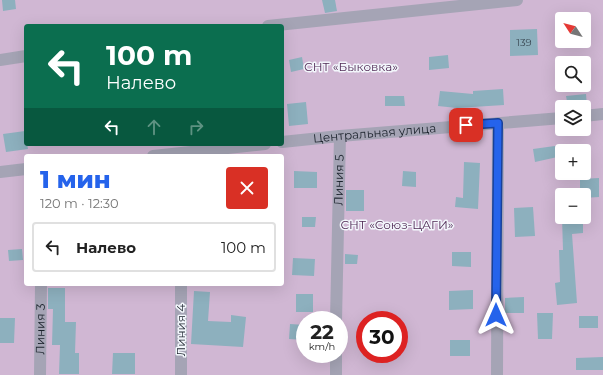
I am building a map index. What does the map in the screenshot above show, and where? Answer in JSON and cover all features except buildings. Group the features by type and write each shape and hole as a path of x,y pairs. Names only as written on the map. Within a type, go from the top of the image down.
{"street":[{"path":"284,24 517,0"},
{"path":"0,60 24,56"},
{"path":"591,115 603,114"},
{"name":"Центральная улица","path":"284,142 555,119"},
{"path":"497,375 498,123"},
{"name":"Линия 5","path":"336,311 340,136"},
{"path":"182,154 248,146"},
{"path":"0,172 24,169"},
{"name":"Линия 3","path":"40,375 41,286"},
{"name":"Линия 4","path":"181,286 181,375"},
{"path":"336,363 336,375"}],"green space":[{"path":"0,0 603,0 603,375 0,375"}],"route":[{"path":"466,125 498,123 496,181 496,315"}],"park label":[{"name":"СНТ «Быковка»","path":"351,67"},
{"name":"СНТ «Союз-ЦАГИ»","path":"397,225"}]}
